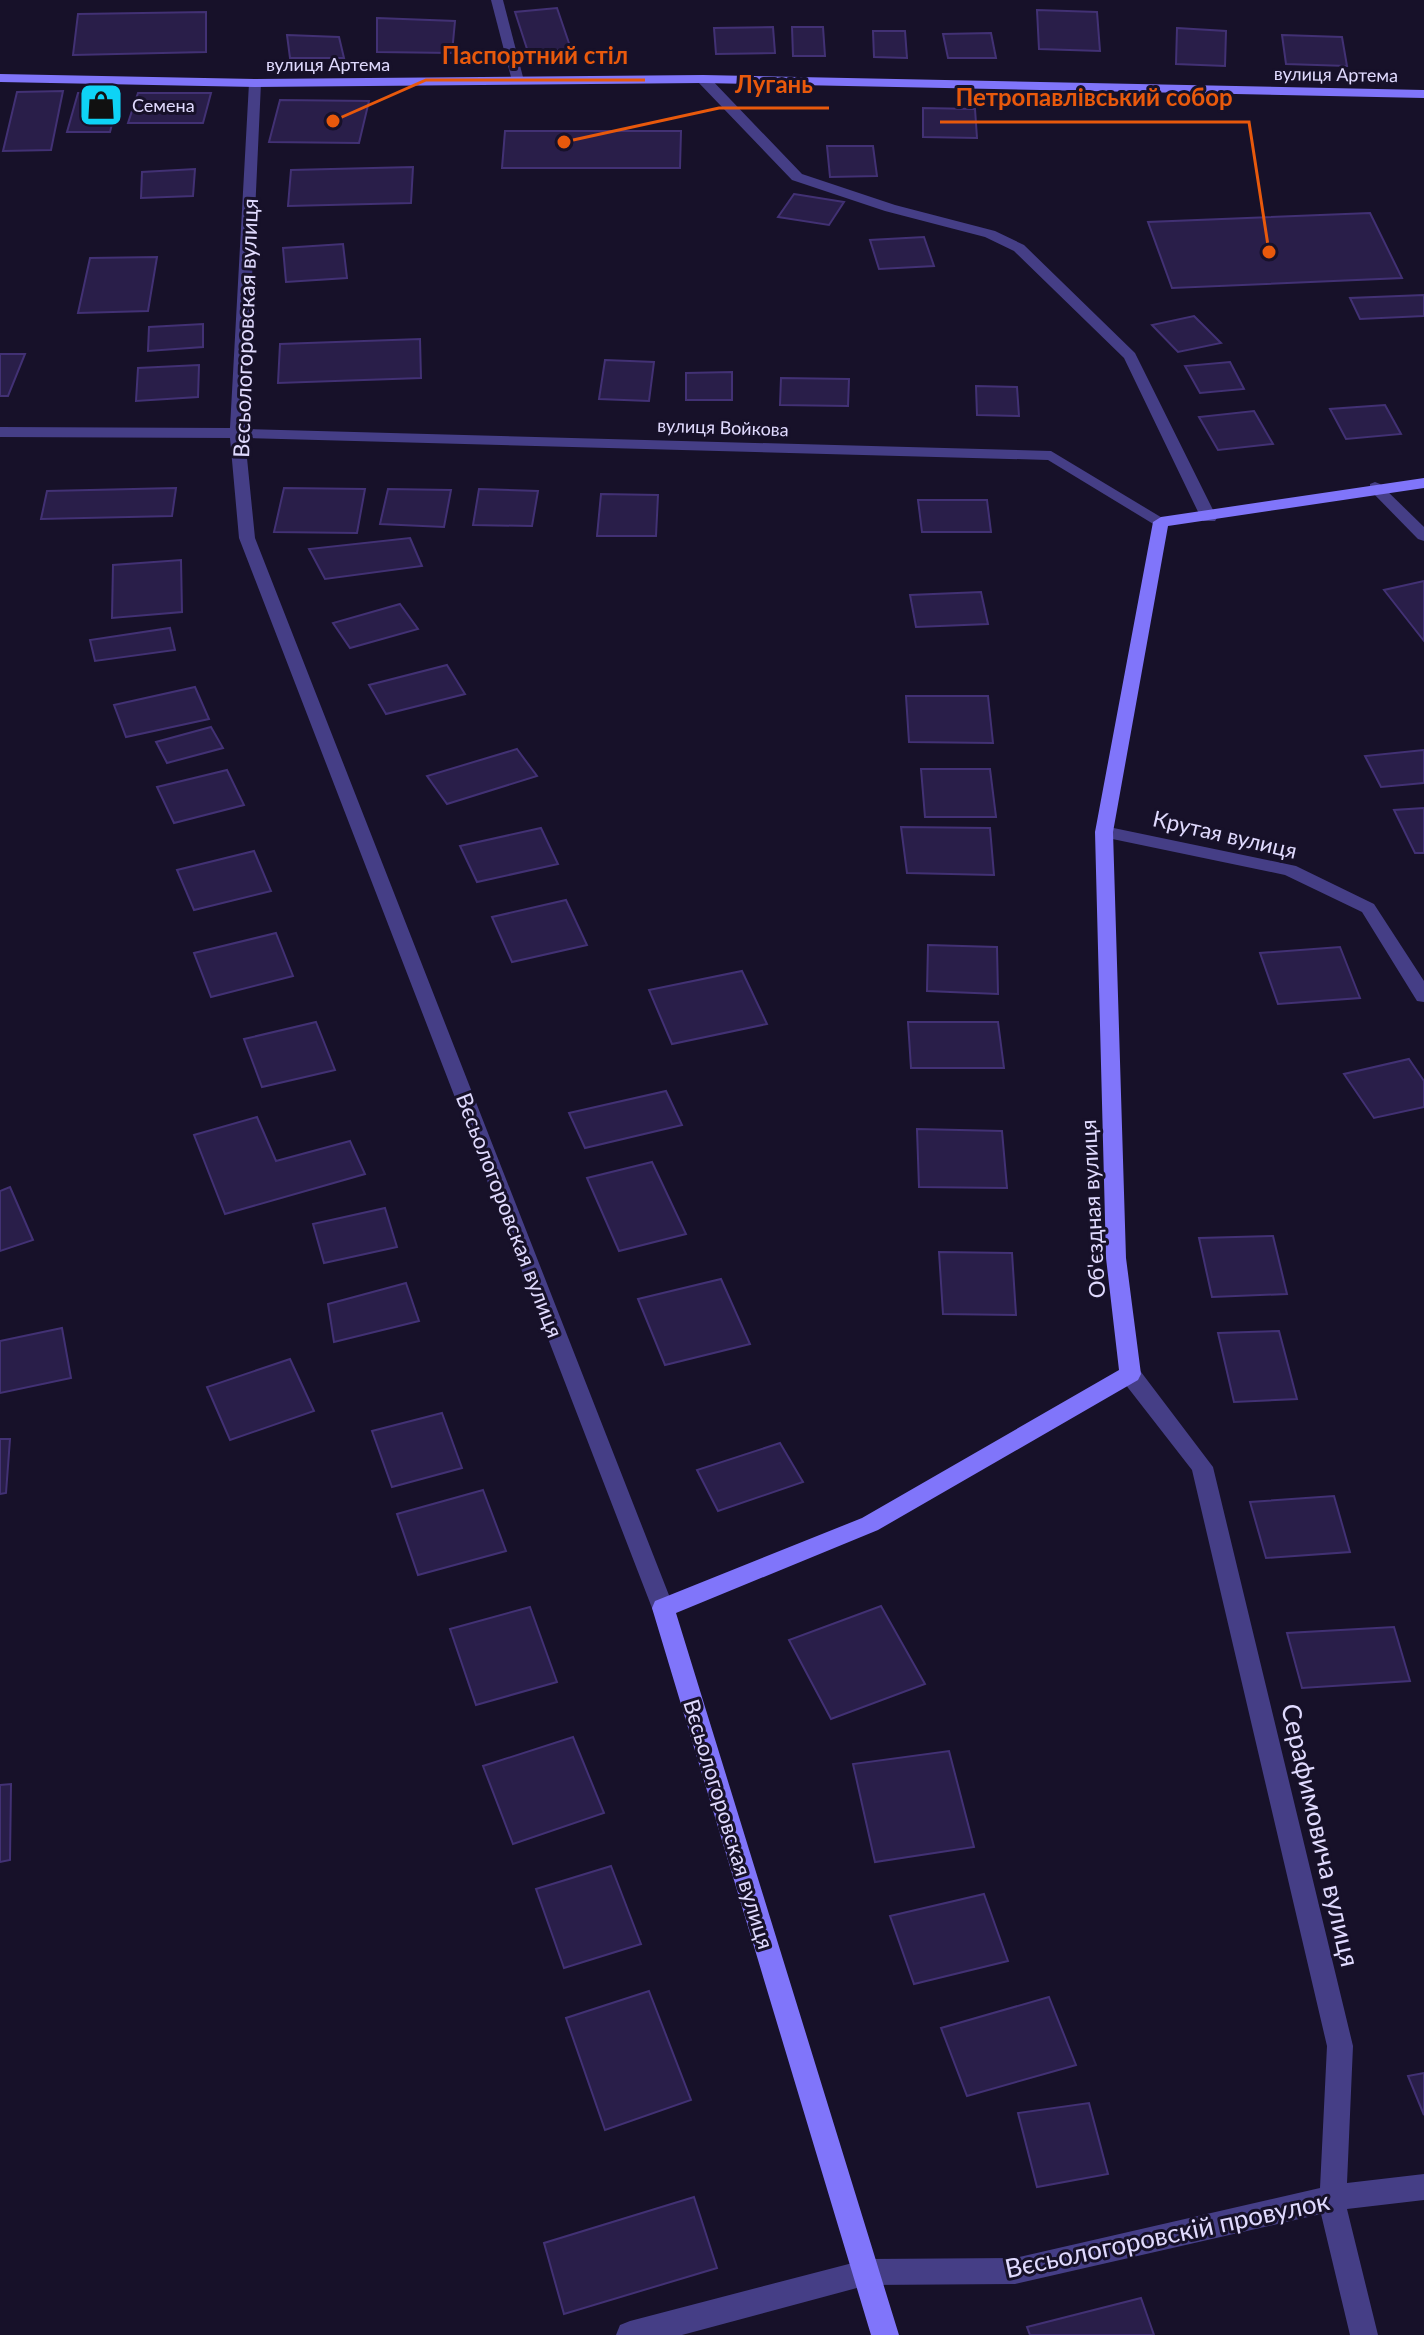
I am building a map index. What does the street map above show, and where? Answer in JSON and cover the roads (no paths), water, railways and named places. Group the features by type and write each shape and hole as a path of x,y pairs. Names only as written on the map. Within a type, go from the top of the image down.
{"street":[{"path":"497,0 518,81"},
{"name":"вулиця Артема","path":"0,78 255,83 703,79 1424,94"},
{"path":"703,79 797,177 890,208 990,234 1019,248 1130,356 1209,518"},
{"name":"Вєсьологоровская вулиця","path":"255,83 237,433 247,538 663,1608 885,2335"},
{"name":"вулиця Войкова","path":"0,432 237,433 1051,456 1161,522"},
{"path":"1161,522 1209,518 1375,487 1424,483"},
{"path":"1375,487 1424,536"},
{"name":"Об'єздная вулиця","path":"1130,1374 1116,1258 1104,832 1161,522"},
{"name":"Крутая вулиця","path":"1104,832 1290,870 1368,908 1424,996"},
{"path":"663,1608 870,1524 1130,1374"},
{"name":"Серафимовича вулиця","path":"1130,1374 1202,1467 1340,2046 1333,2198 1335,2223 1364,2335"},
{"name":"Вєсьологоровскій провулок","path":"630,2335 868,2272 1015,2271 1333,2198 1424,2187"}],"place":[{"name":"Семена","path":"101,105"},
{"name":"Паспортний стіл","path":"333,121"},
{"name":"Лугань","path":"564,142"},
{"name":"Петропавлівський собор","path":"1269,252"}]}
